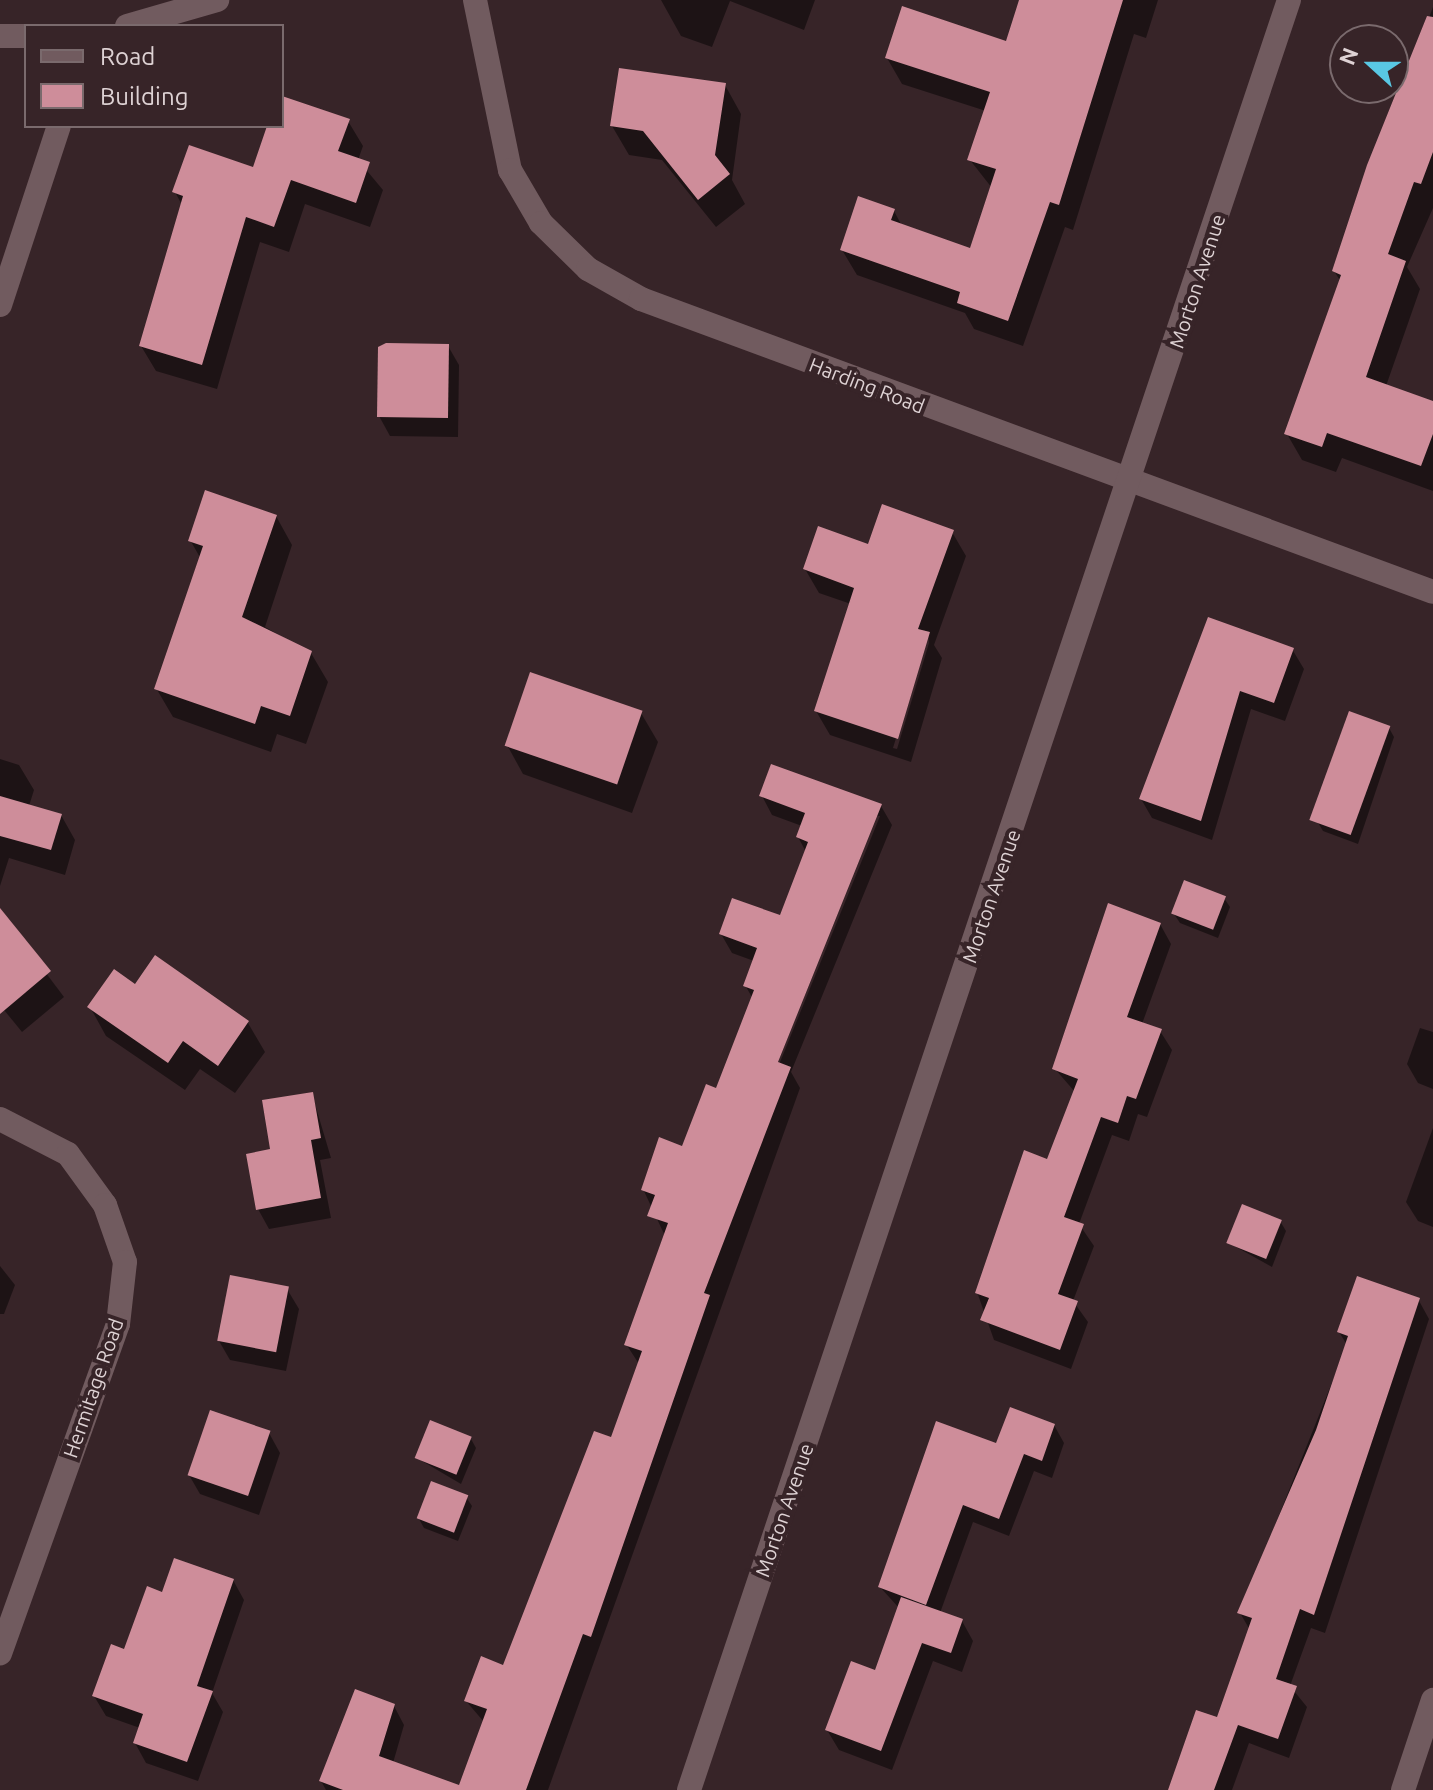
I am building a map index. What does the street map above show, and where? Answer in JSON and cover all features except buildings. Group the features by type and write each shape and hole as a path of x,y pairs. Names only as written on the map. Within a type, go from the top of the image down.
{"street":[{"path":"134,24 217,0"},
{"name":"Harding Road","path":"475,0 510,170 541,223 588,269 641,299 1130,485 1433,592"},
{"name":"Morton Avenue","path":"689,1790 1130,485 1289,0"},
{"path":"0,36 24,36"},
{"path":"0,305 58,128"},
{"name":"Hermitage Road","path":"0,1119 68,1154 105,1205 125,1262 118,1324 0,1654"},
{"path":"1403,1790 1433,1700"}]}
